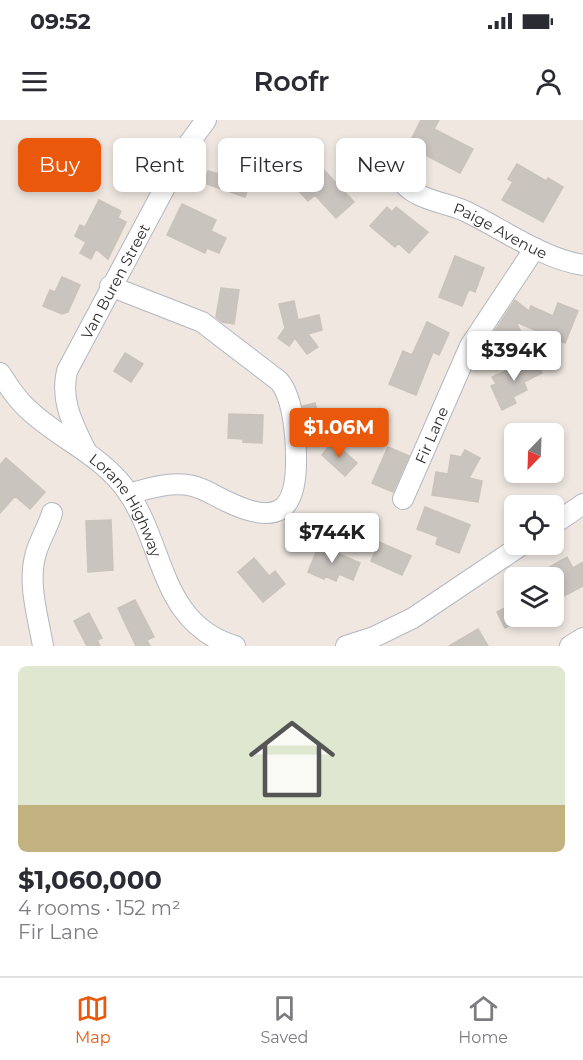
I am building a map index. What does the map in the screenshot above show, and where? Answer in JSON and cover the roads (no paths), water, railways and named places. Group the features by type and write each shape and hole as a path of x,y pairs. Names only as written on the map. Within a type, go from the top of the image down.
{"street":[{"name":"Van Buren Street","path":"86,451 68,411 64,390 70,363 187,146 206,120"},
{"name":"Paige Avenue","path":"413,192 464,211 535,248 582,262"},
{"name":"Fir Lane","path":"403,499 470,346 535,248"},
{"path":"110,286 207,325 279,381 285,389 289,402 295,439 296,473 290,498 280,511 268,514 252,512 190,485 160,486 129,494"},
{"name":"Lorane Highway","path":"0,373 14,394 32,413 112,472 129,494 141,516 166,582 178,603 197,626 213,637 235,646"},
{"path":"564,517 583,504"},
{"path":"43,646 34,592 34,561 52,513"},
{"path":"346,646 374,637 413,618 507,555"},
{"path":"570,646 583,638"}]}
